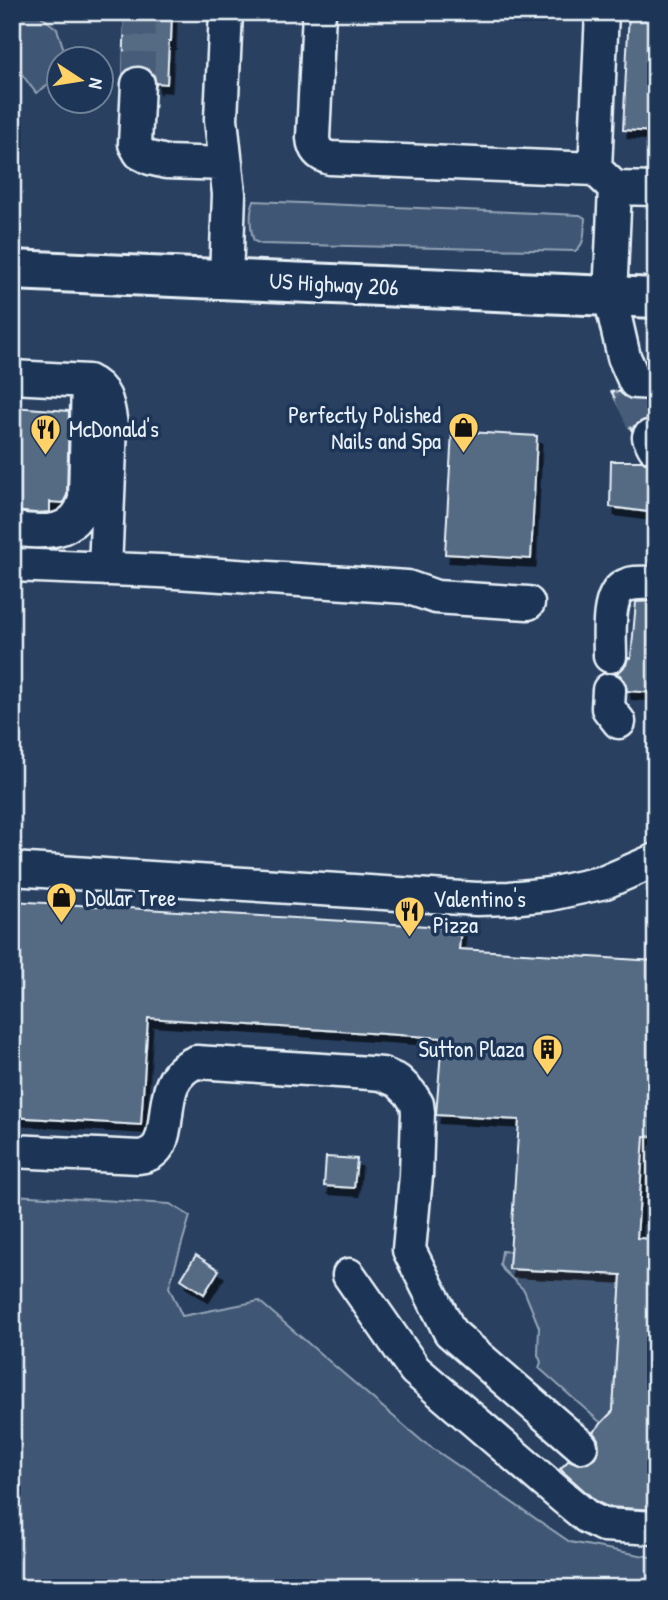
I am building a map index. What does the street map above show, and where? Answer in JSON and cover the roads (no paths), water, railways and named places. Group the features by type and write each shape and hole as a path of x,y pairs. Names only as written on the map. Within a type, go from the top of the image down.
{"highway":[{"name":"US Highway 206","path":"16,263 226,279 656,298"}],"lane":[{"path":"226,12 222,119 229,194 226,279"},
{"path":"319,12 313,138 316,150 322,155 330,158 605,178 656,189"},
{"path":"602,12 610,296 624,357 640,386"},
{"path":"138,84 135,144 140,153 166,162 226,164"},
{"path":"12,377 88,381 97,384 103,393 108,404 111,425 105,569"},
{"path":"12,529 57,530 76,519 81,512 85,499 88,381"},
{"path":"12,565 407,587 436,597 528,603"},
{"path":"610,656 611,612 616,594 629,584 656,583"},
{"path":"608,690 608,708 620,722"},
{"path":"12,869 477,899 550,894 605,882 656,860"},
{"path":"12,1151 139,1157 150,1154 156,1150 163,1137 166,1105 173,1080 196,1062 370,1073 390,1077 405,1086 414,1098 418,1112 409,1250 450,1332 581,1446"},
{"path":"349,1275 415,1370 587,1517 603,1525 656,1528"},
{"path":"415,1370 450,1332"}],"tunnel":[{"path":"138,84 140,12"},
{"path":"629,392 649,437"}],"place":[{"name":"Perfectly Polished Nails and Spa","path":"464,455"},
{"name":"McDonald's","path":"46,456"},
{"name":"Dollar Tree","path":"62,925"},
{"name":"Valentino's Pizza","path":"410,939"},
{"name":"Sutton Plaza","path":"547,1076"}]}
